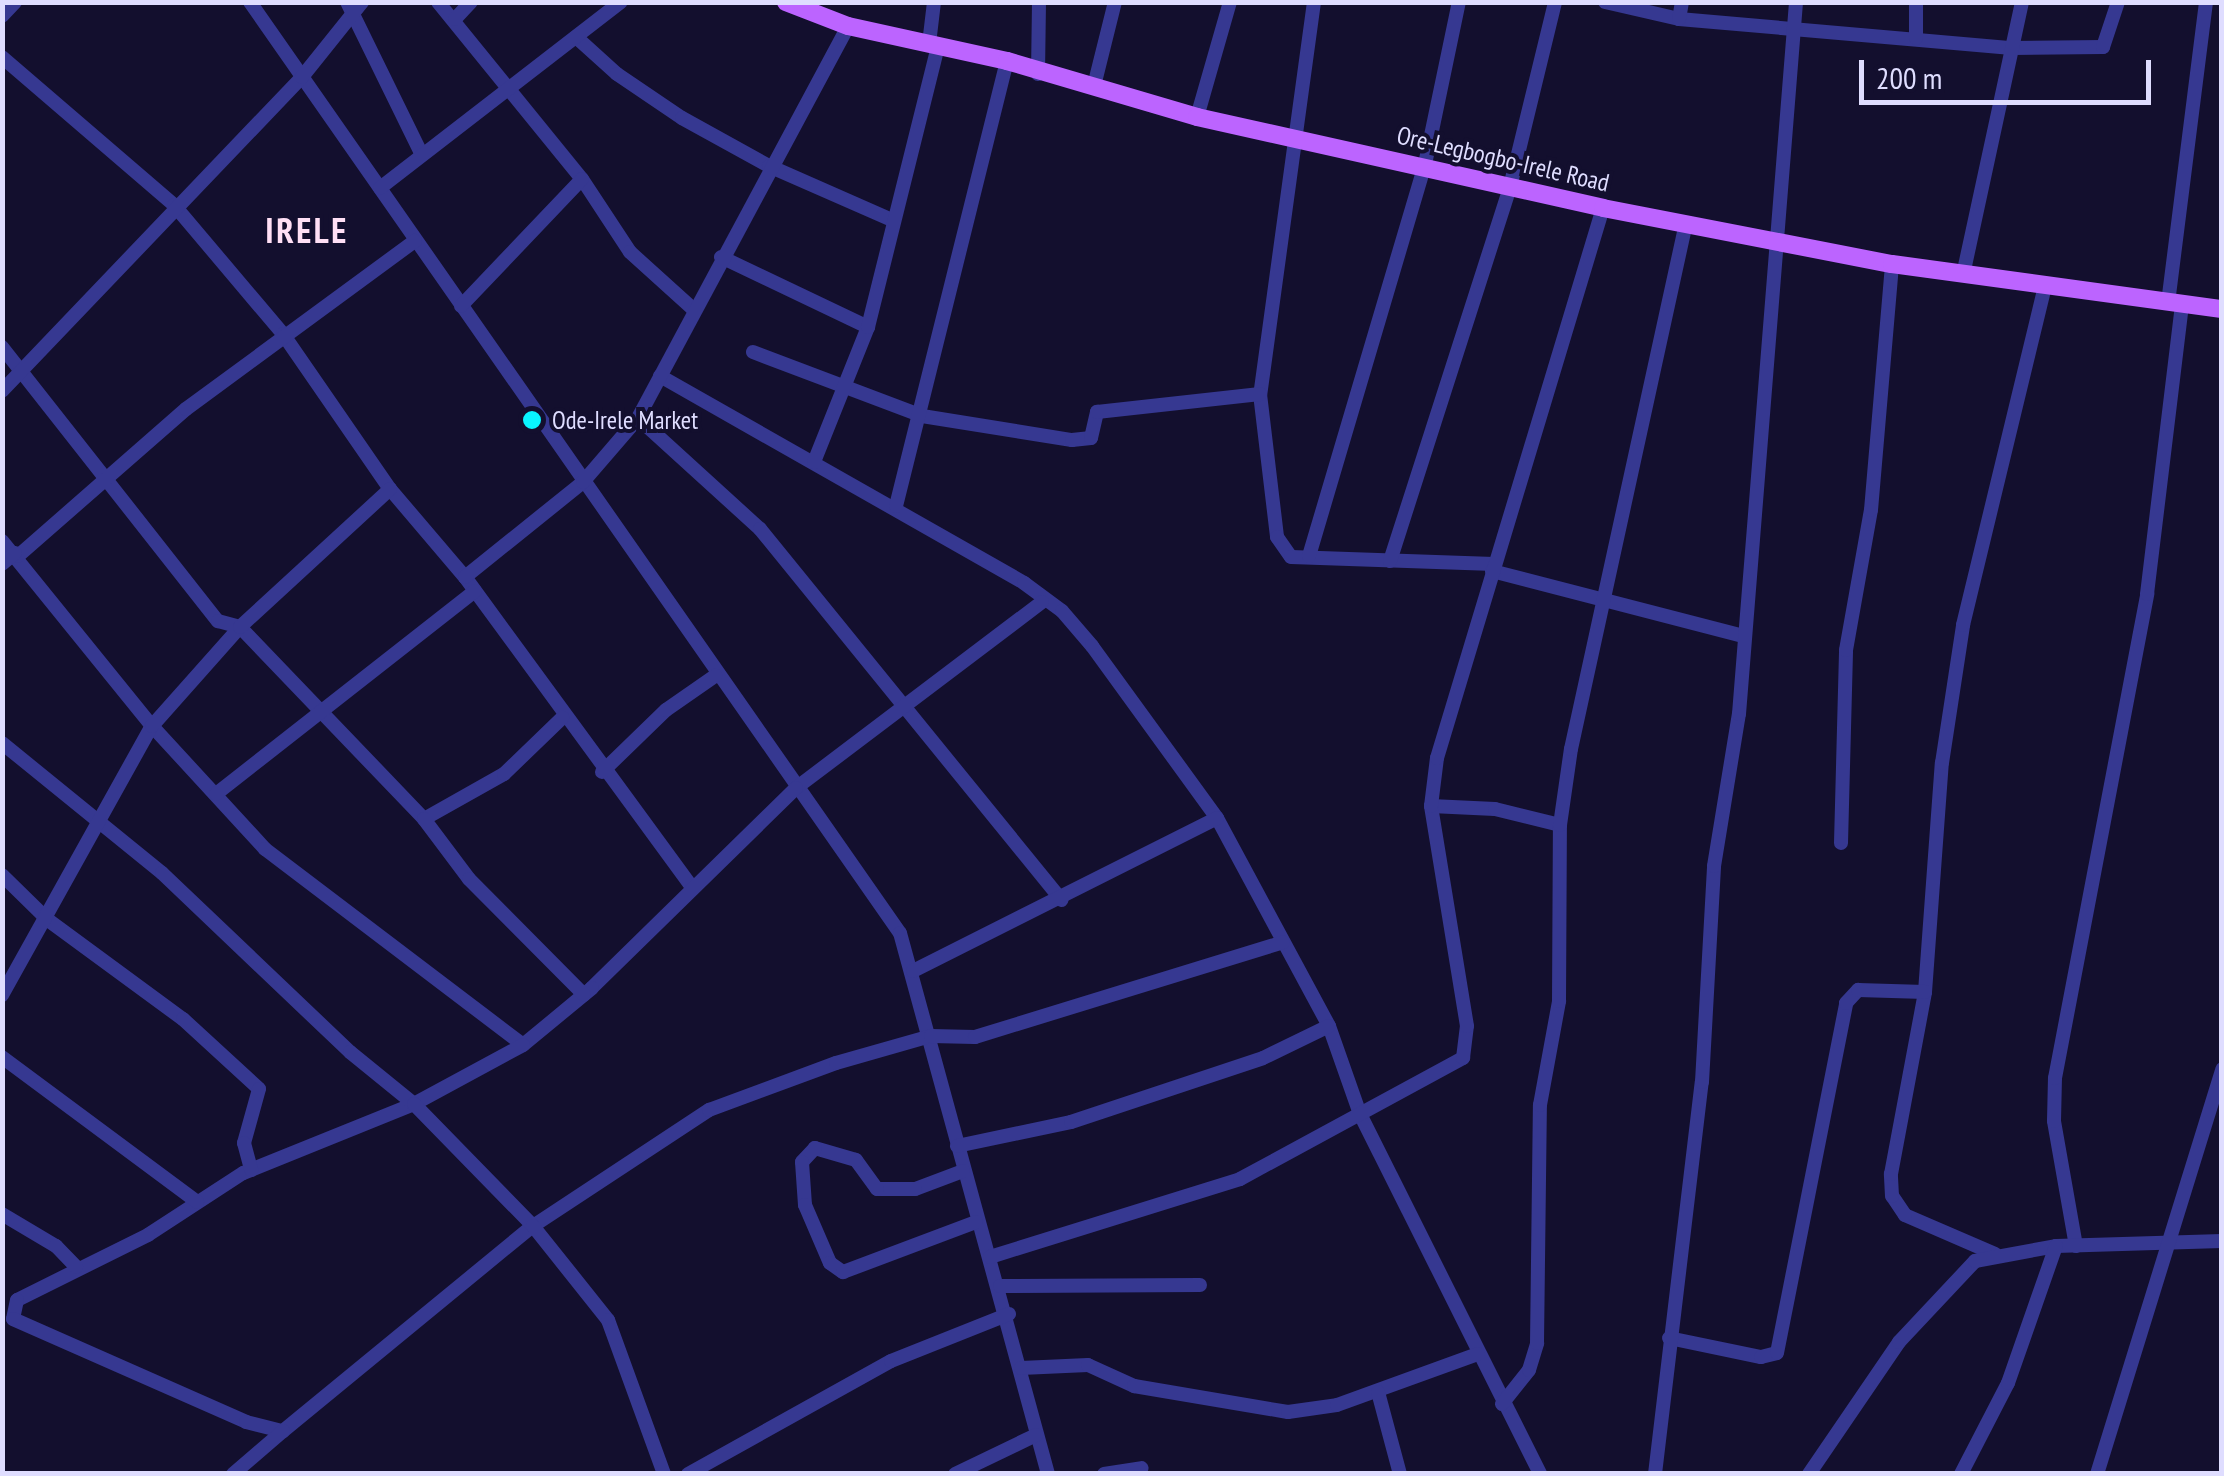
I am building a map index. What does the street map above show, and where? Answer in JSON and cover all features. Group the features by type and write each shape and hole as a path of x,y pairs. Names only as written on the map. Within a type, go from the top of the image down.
{"main road":[{"name":"Ore-Legbogbo-Irele Road","path":"786,2 848,26 1007,61 1038,74 1094,86 1198,118 1300,137 1603,208 1892,264 2222,309"}],"street":[{"path":"2,16 15,2"},
{"path":"250,2 714,676 900,934 931,1036 976,1222 1009,1314 1048,1474"},
{"path":"438,2 455,18 506,88 582,180 630,252 693,309"},
{"path":"455,18 471,2"},
{"path":"380,188 621,2"},
{"path":"814,462 868,327 934,45 934,2"},
{"path":"1038,74 1039,2"},
{"path":"1094,86 1114,2"},
{"path":"1198,118 1230,2"},
{"path":"1314,2 1300,137 1260,394 1277,537 1291,557 1493,567 1600,602 1744,636"},
{"path":"1309,556 1424,168 1459,2"},
{"path":"1390,561 1510,187 1556,2"},
{"path":"1604,2 1679,19 1795,26 2012,48 2103,47 2118,2"},
{"path":"1679,19 1682,2"},
{"path":"1655,1474 1668,1400 1670,1338 1702,1082 1714,866 1739,714 1796,2"},
{"path":"1916,2 1916,38"},
{"path":"1964,275 2022,2"},
{"path":"2076,1246 2054,1121 2055,1078 2147,594 2206,2"},
{"path":"2,391 174,205 302,77 354,7 422,156"},
{"path":"465,577 583,482 638,418 848,26"},
{"path":"576,37 616,74 682,118 770,166 892,220"},
{"path":"2,58 174,205 283,334 390,488 475,590 562,718 691,886"},
{"path":"896,506 922,416 1007,61"},
{"path":"461,306 582,180"},
{"path":"990,1257 1240,1180 1360,1114 1450,1071 1467,1051 1431,806 1444,729 1603,208"},
{"path":"1502,1404 1529,1370 1539,1329 1540,1105 1563,946 1560,825 1600,602 1686,224"},
{"path":"12,558 283,334 416,242"},
{"path":"721,258 868,327"},
{"path":"1841,843 1846,650 1870,510 1892,264"},
{"path":"1995,1254 1905,1215 1892,1196 1896,1132 1913,1076 1925,992 1942,763 1963,625 2045,287"},
{"path":"2,348 218,621 240,628 424,819 469,879 584,995"},
{"path":"752,352 922,416 1085,440 1095,431 1098,412 1260,394"},
{"path":"660,376 734,424 896,506 1024,583 1042,602 1062,610 1092,646 1216,818 1330,1026 1360,1114 1540,1474"},
{"path":"638,418 760,529 909,705 1062,900"},
{"path":"2,995 48,920 94,821 152,726 240,628 390,488"},
{"path":"2,541 152,726 313,891 523,1045"},
{"path":"216,794 318,708 475,590"},
{"path":"283,1430 246,1422 8,1323 17,1300 148,1235 251,1170 414,1104 523,1045 584,995 691,886 796,788 1042,602"},
{"path":"602,772 666,710 714,676"},
{"path":"424,819 504,774 562,718"},
{"path":"2,742 162,873 336,1040 414,1104 533,1226 608,1320 664,1474"},
{"path":"1431,806 1495,809 1560,825"},
{"path":"913,971 1062,900 1216,818"},
{"path":"2,874 48,920 183,1019 259,1088 244,1143 251,1170"},
{"path":"233,1474 533,1226 709,1110 931,1036 974,1036 1282,942"},
{"path":"1670,1338 1760,1357 1776,1353 1846,1003 1858,990 1925,992"},
{"path":"957,1146 1071,1122 1263,1058 1330,1026"},
{"path":"2,1057 197,1202"},
{"path":"2097,1474 2222,1070"},
{"path":"963,1171 915,1189 877,1189 856,1160 815,1148 802,1162 805,1205 830,1263 846,1272 976,1222"},
{"path":"2,1214 56,1246 76,1268"},
{"path":"1809,1474 1934,1300 1966,1266 1995,1254 2056,1246 2222,1241"},
{"path":"1961,1474 2001,1399 2056,1246"},
{"path":"1000,1286 1200,1285"},
{"path":"688,1474 891,1361 1009,1314"},
{"path":"1021,1368 1088,1365 1134,1386 1288,1412 1378,1392 1478,1354"},
{"path":"1378,1392 1400,1474"},
{"path":"955,1474 1036,1436"},
{"path":"1104,1474 1142,1468"}],"place":[{"name":"Ode-Irele Market","path":"532,420"}],"district":[{"name":"IRELE","path":"307,230"}]}
